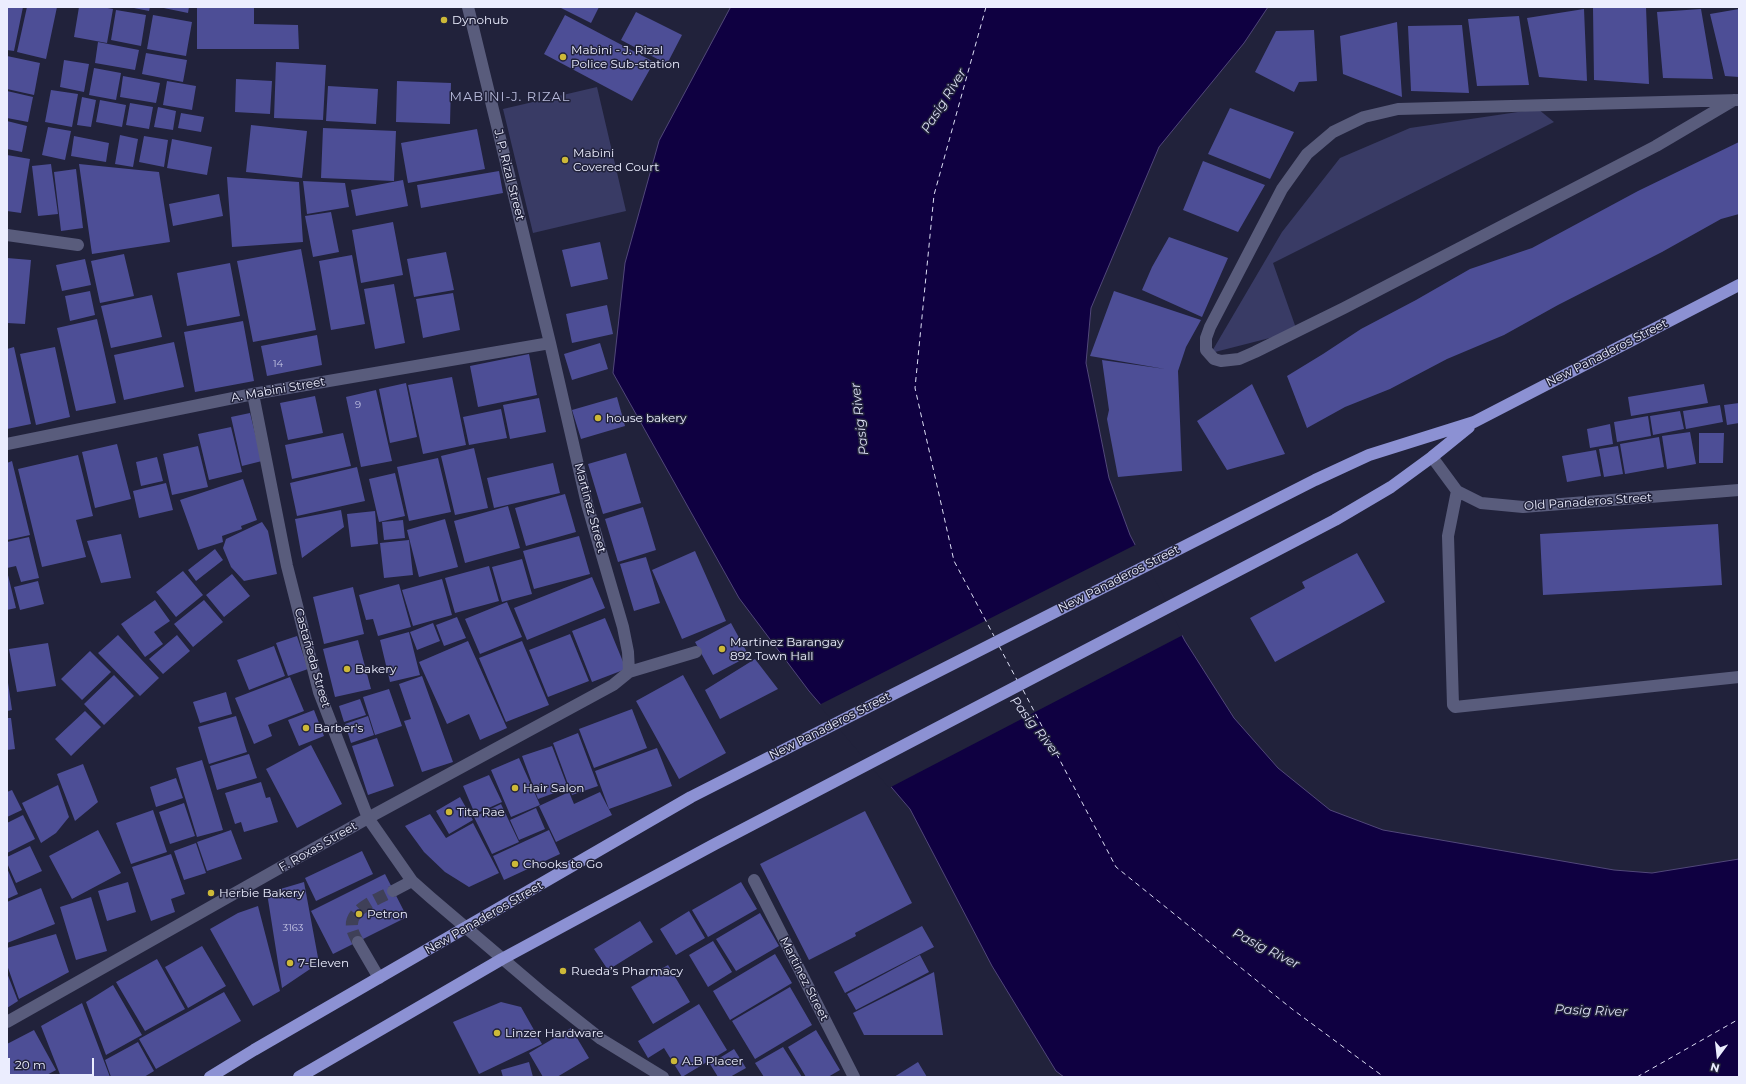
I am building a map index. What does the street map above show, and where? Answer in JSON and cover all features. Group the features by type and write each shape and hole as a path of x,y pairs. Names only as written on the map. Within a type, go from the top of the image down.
{"main road":[{"name":"New Panaderos Street","path":"210,1077 691,797 1315,480 1369,455 1474,422 1739,285"},
{"name":"New Panaderos Street","path":"299,1077 502,959 715,844 1335,520 1391,487 1432,457 1474,422"}],"street":[{"name":"J. P. Rizal Street","path":"468,7 550,343"},
{"path":"1736,100 1656,146 1344,308 1255,352 1239,359 1221,361 1214,359 1206,350 1206,338 1210,327 1282,189 1306,154 1333,132 1364,117 1398,109 1736,100"},
{"path":"7,235 78,245"},
{"name":"A. Mabini Street","path":"7,444 253,394 550,343"},
{"name":"Martinez Street","path":"550,343 588,504 623,627 628,652 629,672"},
{"name":"Castañeda Street","path":"253,394 287,566 319,692 368,818 412,881 502,959 601,1039 663,1077"},
{"name":"Old Panaderos Street","path":"1432,457 1457,491 1482,503 1523,507 1739,490"},
{"path":"1457,491 1448,536 1453,706 1739,677"},
{"path":"629,672 696,652"},
{"name":"F. Roxas Street","path":"7,1022 368,818 613,685 629,672"},
{"name":"Martinez Street","path":"754,880 854,1077"},
{"path":"394,890 412,881"},
{"path":"358,942 379,978"}],"shaded area":[{"name":"Mabini Covered Court","path":"597,87 626,211 533,233 503,109"},
{"path":"1538,109 1554,122 1273,263 1297,331 1211,353 1282,232 1340,158 1410,128"}],"water":[{"name":"Pasig River","path":"731,7 1268,7 1244,43 1159,147 1091,308 1086,363 1109,478 1130,535 1185,641 1234,718 1278,768 1330,810 1383,830 1614,870 1652,873 1739,859 1739,1077 1064,1077 1056,1071 992,966 910,809 809,691 739,598 613,373 625,263 659,141"}],"pier":[{"path":"1137,544 1183,635 889,788 819,705"}],"building":[{"path":"7,7 23,7 14,51 7,50"},
{"path":"27,7 57,7 46,59 17,52"},
{"path":"79,7 102,7 113,9 107,43 74,37"},
{"path":"129,7 150,7 149,11"},
{"path":"159,7 189,7 188,13"},
{"path":"197,7 254,7 254,24 298,25 299,49 197,49"},
{"path":"559,7 599,7 591,23"},
{"path":"1646,7 1649,84 1594,80 1593,8"},
{"path":"1584,9 1587,81 1539,77 1527,18"},
{"path":"1701,9 1713,79 1663,78 1657,12"},
{"path":"1739,9 1739,77 1725,76 1710,14"},
{"path":"116,10 146,15 141,46 111,40"},
{"path":"636,12 682,35 667,64 621,40"},
{"path":"153,15 192,22 186,56 147,49"},
{"path":"565,15 654,62 632,101 544,54"},
{"path":"1519,16 1529,85 1477,86 1468,19"},
{"path":"1397,22 1402,97 1343,74 1340,36"},
{"path":"1462,25 1469,93 1411,91 1408,26"},
{"path":"1314,30 1317,81 1299,82 1294,92 1255,72 1276,31"},
{"path":"98,42 139,50 135,70 95,63"},
{"path":"146,53 187,60 183,82 142,74"},
{"path":"7,56 40,63 34,95 7,89"},
{"path":"64,60 89,64 84,92 60,87"},
{"path":"276,62 326,65 323,120 274,118"},
{"path":"94,68 121,73 116,100 89,95"},
{"path":"123,76 160,83 156,103 120,97"},
{"path":"236,79 272,81 270,114 235,112"},
{"path":"167,81 196,86 192,110 163,105"},
{"path":"397,81 451,83 450,124 396,122"},
{"path":"328,86 378,89 376,124 326,121"},
{"path":"51,90 78,94 72,127 45,122"},
{"path":"7,91 33,97 28,122 7,118"},
{"path":"82,97 96,100 91,127 77,125"},
{"path":"100,100 126,105 122,127 96,122"},
{"path":"130,103 153,107 149,129 126,125"},
{"path":"158,107 176,111 173,130 154,127"},
{"path":"1230,108 1294,132 1270,179 1208,154"},
{"path":"181,113 204,117 201,132 178,128"},
{"path":"7,121 27,126 22,152 7,149"},
{"path":"251,125 307,131 302,178 246,172"},
{"path":"48,127 71,131 65,160 42,155"},
{"path":"323,128 396,131 394,181 321,178"},
{"path":"477,129 485,169 408,183 401,143"},
{"path":"120,135 138,139 133,167 115,164"},
{"path":"74,136 109,143 106,162 71,156"},
{"path":"144,136 168,140 164,167 139,162"},
{"path":"172,139 212,147 207,175 167,168"},
{"path":"1739,142 1739,214 1721,219 1662,252 1558,305 1504,335 1447,359 1390,389 1345,407 1307,428 1287,376 1361,329 1470,269 1532,248 1638,191"},
{"path":"7,155 30,159 21,213 7,211"},
{"path":"1203,161 1265,185 1238,232 1183,210"},
{"path":"51,164 58,214 38,216 32,166"},
{"path":"79,164 159,172 170,242 92,254"},
{"path":"76,169 83,228 61,231 54,172"},
{"path":"499,171 503,193 421,208 417,185"},
{"path":"227,177 299,182 303,242 232,247"},
{"path":"403,180 408,206 356,216 351,190"},
{"path":"303,181 345,183 349,207 307,214"},
{"path":"219,194 223,216 173,226 169,204"},
{"path":"331,212 339,252 313,257 305,216"},
{"path":"393,222 403,275 361,283 352,230"},
{"path":"1169,237 1228,258 1202,317 1142,290 1152,267"},
{"path":"600,242 608,279 571,287 562,250"},
{"path":"301,249 316,330 253,342 237,261"},
{"path":"446,252 454,290 414,297 407,259"},
{"path":"124,254 134,296 100,303 91,261"},
{"path":"352,255 365,324 331,330 319,261"},
{"path":"7,258 31,260 25,324 7,323"},
{"path":"85,259 91,285 62,291 56,265"},
{"path":"230,263 240,316 187,326 177,273"},
{"path":"394,284 405,343 375,349 364,289"},
{"path":"90,291 95,315 70,321 65,296"},
{"path":"1114,291 1201,320 1186,347 1178,371 1182,471 1118,477 1107,419 1109,410 1102,360 1165,369 1090,356"},
{"path":"453,293 460,330 423,338 416,299"},
{"path":"152,295 162,337 111,348 101,306"},
{"path":"607,305 613,334 572,343 566,314"},
{"path":"97,319 116,403 76,411 57,328"},
{"path":"243,321 254,381 195,392 184,332"},
{"path":"317,335 322,365 267,376 261,346"},
{"path":"174,342 184,387 124,400 114,355"},
{"path":"600,343 608,369 572,380 564,354"},
{"path":"14,347 31,424 7,429 7,349"},
{"path":"55,347 70,417 36,425 20,354"},
{"path":"529,354 537,395 478,407 470,366"},
{"path":"452,377 466,445 423,454 408,385"},
{"path":"406,383 417,437 390,443 379,389"},
{"path":"1252,384 1285,454 1227,470 1197,421"},
{"path":"1704,384 1708,403 1631,416 1628,397"},
{"path":"376,390 392,461 361,467 346,397"},
{"path":"315,396 323,433 288,440 280,403"},
{"name":"house bakery","path":"617,397 625,426 581,439 572,410"},
{"path":"539,398 546,432 510,439 503,405"},
{"path":"1739,403 1739,423 1727,425 1724,405"},
{"path":"1720,405 1723,422 1686,429 1683,411"},
{"path":"501,409 507,438 469,445 463,417"},
{"path":"1680,411 1684,429 1653,435 1650,416"},
{"path":"250,413 262,461 242,466 231,417"},
{"path":"1648,416 1651,436 1617,442 1614,422"},
{"path":"1610,424 1613,444 1590,448 1587,429"},
{"path":"231,427 242,472 209,480 198,434"},
{"path":"1690,432 1696,464 1667,469 1662,436"},
{"path":"343,433 351,466 292,479 285,445"},
{"path":"1699,433 1724,433 1723,463 1699,463"},
{"path":"1659,437 1664,467 1625,474 1620,444"},
{"path":"117,444 131,499 95,508 82,452"},
{"path":"198,446 208,487 172,495 163,454"},
{"path":"1618,446 1623,474 1604,477 1599,449"},
{"path":"474,448 488,508 455,515 441,456"},
{"path":"1596,450 1601,476 1567,482 1562,456"},
{"path":"626,453 641,503 603,514 588,464"},
{"path":"78,455 93,516 76,520 86,557 42,567 18,469"},
{"path":"157,457 163,481 141,486 136,462"},
{"path":"438,458 451,512 409,521 397,467"},
{"path":"12,461 30,535 7,540 7,463"},
{"path":"553,463 560,493 494,508 487,478"},
{"path":"357,467 365,501 297,516 290,483"},
{"path":"395,473 405,516 379,522 369,479"},
{"path":"243,479 257,520 241,526 242,529 222,536 223,542 198,550 180,500"},
{"path":"166,483 173,510 139,518 133,491"},
{"path":"565,494 576,532 526,546 515,508"},
{"path":"508,506 520,548 465,563 454,521"},
{"path":"643,507 656,550 618,562 605,519"},
{"path":"341,510 344,527 302,558 295,519"},
{"path":"375,511 378,544 351,547 347,514"},
{"path":"445,519 458,567 419,577 407,530"},
{"path":"403,520 405,538 384,540 382,522"},
{"path":"262,522 268,531 277,574 244,581 231,567 223,548 226,539"},
{"path":"1718,524 1722,585 1543,595 1540,534"},
{"path":"121,534 131,578 101,583 87,541"},
{"path":"579,536 590,574 534,589 523,551"},
{"path":"29,537 39,578 21,582 16,566 7,568 7,542"},
{"path":"409,540 413,575 384,578 380,543"},
{"path":"215,549 223,560 196,581 188,570"},
{"path":"695,551 726,621 682,639 652,570"},
{"path":"1357,553 1385,602 1275,662 1250,618 1305,588 1302,582"},
{"path":"646,557 660,603 634,611 620,564"},
{"path":"522,559 532,594 502,602 492,567"},
{"path":"489,566 499,601 455,613 445,578"},
{"path":"7,571 16,608 7,610"},
{"path":"183,571 203,595 176,617 156,592"},
{"path":"232,574 250,596 224,617 206,595"},
{"path":"592,577 605,608 527,640 514,608"},
{"path":"442,579 452,615 413,626 402,590"},
{"path":"38,581 44,604 20,610 14,587"},
{"path":"399,584 411,627 378,636 373,619 366,620 359,595"},
{"path":"353,587 364,634 324,644 313,597"},
{"path":"155,600 170,621 154,632 163,644 145,657 121,624"},
{"path":"204,600 223,622 193,647 174,624"},
{"path":"507,602 522,637 480,654 465,619"},
{"path":"457,617 466,638 444,646 436,625"},
{"path":"605,618 626,669 592,682 572,631"},
{"path":"433,623 440,641 417,650 410,632"},
{"name":"Martinez Barangay 892 Town Hall","path":"731,623 749,656 713,675 695,642"},
{"path":"409,632 420,675 390,682 380,640"},
{"path":"570,634 589,681 548,697 529,650"},
{"path":"118,635 159,678 140,696 98,653"},
{"path":"177,635 190,651 163,674 149,659"},
{"path":"297,636 308,669 288,676 276,643"},
{"name":"Bakery","path":"358,640 371,689 335,697 323,649"},
{"path":"468,641 507,728 480,740 469,714 447,724 419,662"},
{"path":"522,641 549,705 506,722 479,658"},
{"path":"48,643 56,686 17,692 9,649"},
{"path":"274,646 285,676 249,690 237,660"},
{"path":"90,651 111,672 82,700 61,679"},
{"path":"755,659 778,689 720,719 705,690"},
{"path":"114,675 134,696 104,725 84,704"},
{"path":"683,675 726,753 679,779 636,701"},
{"path":"7,676 12,710 7,711"},
{"path":"422,676 453,762 422,772 404,721 411,719 399,684"},
{"path":"290,677 304,711 268,725 272,736 254,744 235,698"},
{"path":"389,689 402,726 375,735 363,697"},
{"path":"226,692 232,714 200,723 193,702"},
{"path":"360,699 366,715 344,722 339,706"},
{"path":"632,709 647,748 594,768 579,729"},
{"name":"Barber's","path":"314,710 324,736 299,746 288,720"},
{"path":"85,711 101,727 71,756 55,739"},
{"path":"236,716 247,752 209,764 198,727"},
{"path":"368,716 374,735 351,743 345,724"},
{"path":"7,718 11,718 15,749 7,750"},
{"path":"578,733 598,786 572,795 553,743"},
{"path":"377,738 394,786 368,795 352,746"},
{"path":"311,745 342,804 297,828 266,769"},
{"path":"552,746 568,788 538,799 522,756"},
{"path":"657,748 672,786 609,809 595,771"},
{"path":"249,754 257,778 217,790 210,766"},
{"name":"Hair Salon","path":"519,758 540,805 511,817 491,770"},
{"path":"202,760 223,830 197,837 176,768"},
{"path":"83,764 98,802 75,821 57,774"},
{"path":"489,775 502,802 475,814 463,786"},
{"path":"176,778 183,798 156,807 150,787"},
{"path":"261,782 266,798 270,797 278,822 244,832 241,822 235,824 225,793"},
{"path":"58,785 69,817 56,833 41,843 22,803"},
{"path":"12,790 22,810 7,817 7,792"},
{"path":"569,792 574,804 600,792 612,815 556,842 539,806"},
{"path":"460,797 473,820 449,834 436,811"},
{"path":"184,803 195,836 170,844 159,812"},
{"path":"501,804 519,842 492,854 474,817"},
{"path":"536,808 545,829 519,840 510,820"},
{"path":"153,810 167,852 131,864 116,823"},
{"path":"865,811 912,903 855,933 856,936 809,960 760,864"},
{"path":"430,814 446,838 473,823 499,873 469,887 445,872 424,852 405,826"},
{"path":"23,815 35,839 7,853 7,823"},
{"path":"98,830 121,873 72,899 49,856"},
{"path":"231,830 242,859 207,871 197,842"},
{"path":"549,830 560,854 504,880 493,856"},
{"path":"196,843 206,873 184,880 174,851"},
{"path":"30,846 42,871 16,883 7,863 7,857"},
{"path":"362,851 373,874 316,901 305,878"},
{"path":"171,854 185,894 171,899 175,912 151,921 132,867"},
{"path":"7,868 18,894 7,899"},
{"name":"Petron","path":"385,874 407,917 333,954 311,911"},
{"path":"128,882 136,912 107,921 98,891"},
{"path":"304,882 319,963 282,988 267,893"},
{"path":"741,882 757,909 708,937 692,910"},
{"path":"41,888 55,924 7,943 7,902"},
{"path":"91,897 107,951 76,960 60,907"},
{"path":"258,906 280,991 253,1006 210,929 238,913"},
{"path":"689,911 705,938 676,955 660,929"},
{"path":"760,913 779,946 736,971 716,939"},
{"path":"640,921 653,942 608,970 594,949"},
{"path":"922,926 934,947 845,993 834,972"},
{"path":"56,934 69,972 19,999 7,965 7,948"},
{"path":"713,941 732,972 708,987 689,955"},
{"path":"202,946 226,986 188,1008 165,967"},
{"path":"775,954 792,983 730,1020 713,991"},
{"path":"920,955 929,972 856,1010 847,994"},
{"path":"157,959 185,1009 145,1031 116,982"},
{"path":"668,965 690,1002 653,1024 631,987"},
{"path":"934,972 943,1035 864,1035 853,1013"},
{"path":"7,973 18,1001 7,1008"},
{"path":"113,985 142,1035 106,1055 86,1002"},
{"path":"790,987 812,1025 755,1059 732,1021"},
{"path":"224,992 241,1021 156,1069 139,1039"},
{"name":"Linzer Hardware","path":"501,1002 521,1007 542,1044 479,1074 453,1022"},
{"path":"82,1003 110,1077 61,1077 41,1026"},
{"path":"699,1004 727,1050 682,1077 664,1048 648,1058 638,1041"},
{"path":"571,1028 589,1058 557,1077 543,1077 529,1053"},
{"path":"34,1030 56,1070 43,1077 7,1077 7,1044"},
{"path":"816,1030 840,1070 828,1077 806,1077 788,1047"},
{"path":"138,1042 154,1071 144,1077 111,1077 105,1060"},
{"path":"783,1047 802,1077 764,1077 755,1063"},
{"path":"734,1049 746,1068 730,1077 718,1077 710,1064"},
{"path":"529,1062 533,1077 503,1077 501,1070"},
{"path":"918,1062 927,1077 894,1077"}],"ferry route":[{"path":"986,7 934,195 915,388 954,561 994,636"},
{"path":"999,646 1017,680"},
{"path":"1023,690 1116,867 1292,1009 1384,1077"},
{"path":"1637,1077 1739,1019"}],"tunnel":[{"path":"358,942 352,929 352,921 355,915 366,905 393,891"}],"place":[{"name":"Dynohub","path":"444,20"},
{"name":"Mabini - J. Rizal Police Sub-station","path":"563,57"},
{"name":"Mabini Covered Court","path":"565,160"},
{"name":"house bakery","path":"598,418"},
{"name":"Martinez Barangay 892 Town Hall","path":"722,649"},
{"name":"Bakery","path":"347,669"},
{"name":"Barber's","path":"306,728"},
{"name":"Hair Salon","path":"515,788"},
{"name":"Tita Rae","path":"449,812"},
{"name":"Chooks to Go","path":"515,864"},
{"name":"Herbie Bakery","path":"211,893"},
{"name":"Petron","path":"359,914"},
{"name":"7-Eleven","path":"290,963"},
{"name":"Rueda’s Pharmacy","path":"563,971"},
{"name":"Linzer Hardware","path":"497,1033"},
{"name":"A.B Placer","path":"674,1061"}],"district":[{"name":"MABINI-J. RIZAL","path":"510,97"}]}
